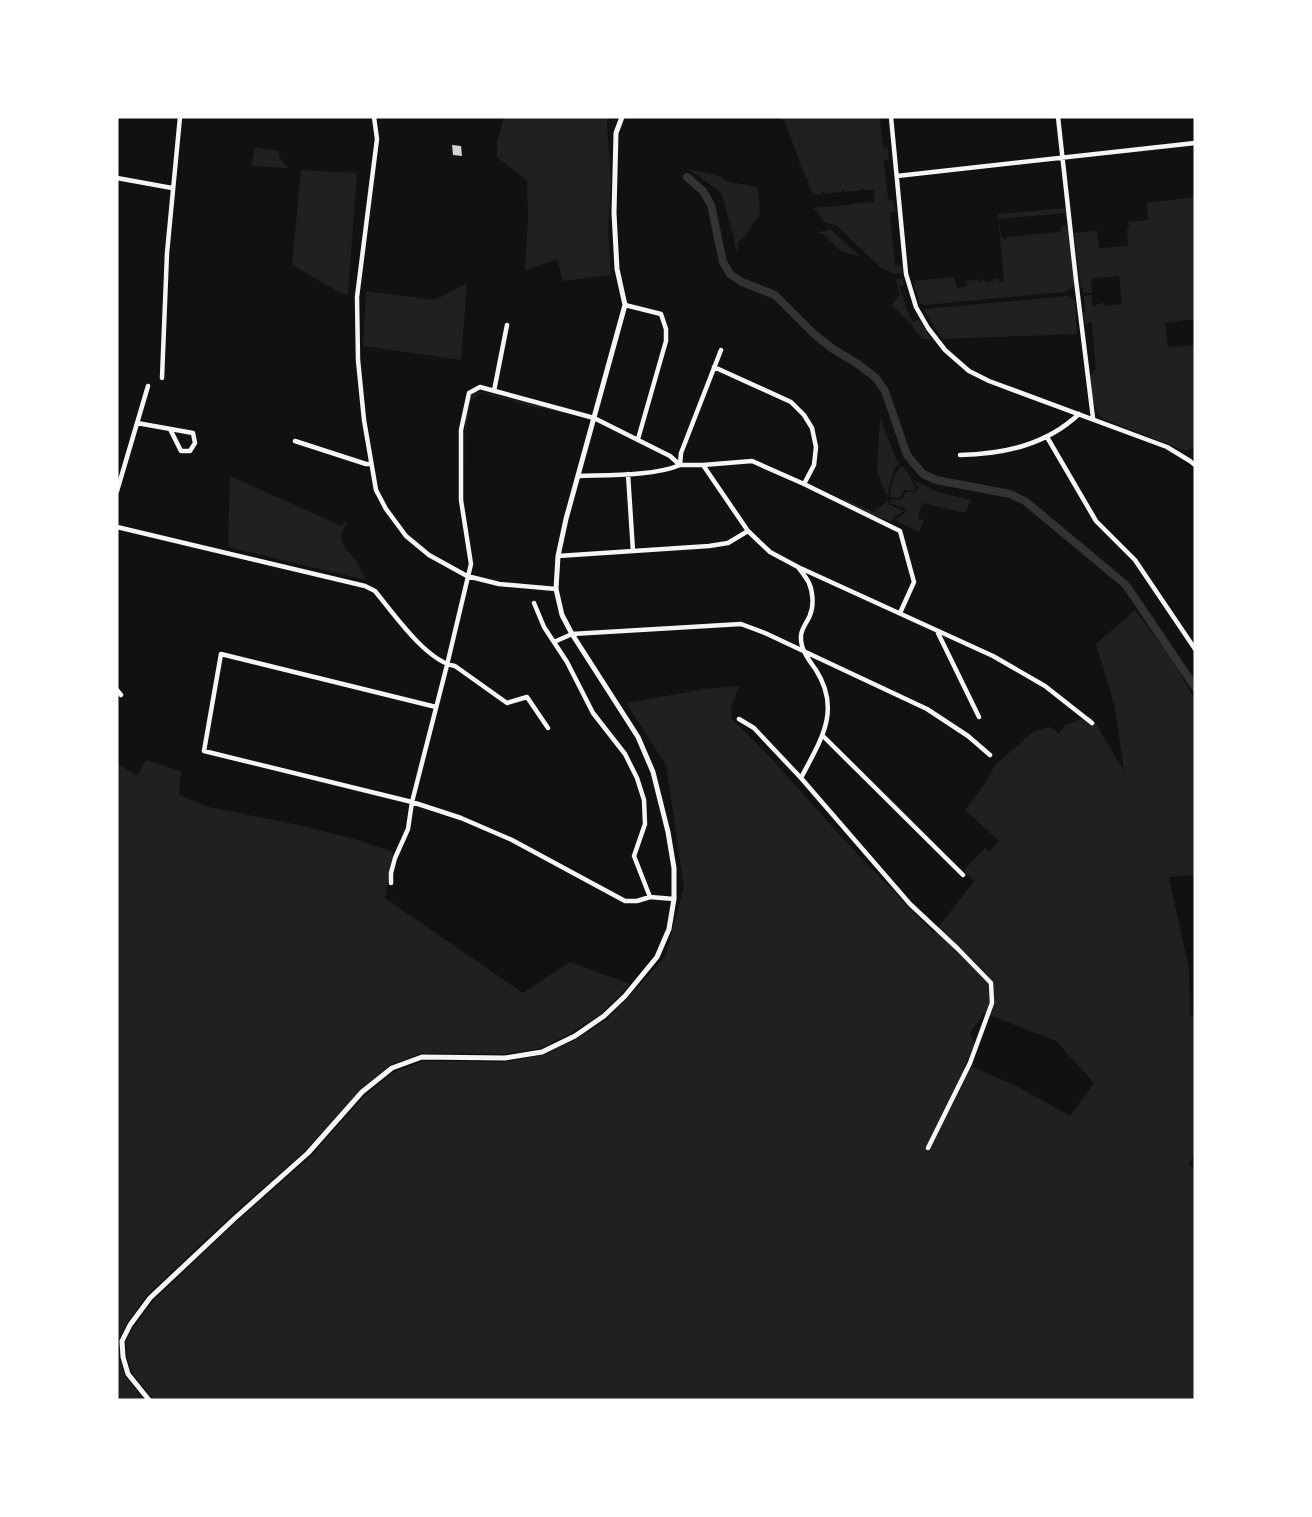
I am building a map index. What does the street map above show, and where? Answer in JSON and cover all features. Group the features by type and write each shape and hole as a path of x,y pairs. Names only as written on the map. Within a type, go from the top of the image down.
{"street":[{"path":"162,378 167,253 180,117"},
{"path":"374,117 377,139 357,297 358,360 364,420 376,490 386,509 406,536 429,555 467,576 498,584 556,589"},
{"path":"149,1400 128,1374 123,1357 122,1341 130,1325 150,1298 308,1153 362,1092 392,1068 422,1057 505,1058 542,1052 575,1036 604,1016 625,996 657,957 669,929 674,899 674,868 653,771 638,737 572,634 562,615 556,589 558,556 625,305 617,269 615,213 616,133 621,117"},
{"path":"891,117 906,274 916,307 945,350 969,370 989,381 1167,447 1195,465"},
{"path":"1058,117 1093,418"},
{"path":"897,176 1195,143"},
{"path":"117,177 172,188"},
{"path":"625,305 661,314 666,329 666,341 638,439"},
{"path":"494,391 507,325"},
{"path":"680,465 681,453 721,350"},
{"path":"714,367 791,402 804,415 812,428 816,447 814,465 804,484"},
{"path":"117,491 148,386"},
{"path":"391,883 395,858 408,829 412,802 471,564 461,501 461,429 469,393 480,387 594,418 670,456 680,465"},
{"path":"960,455 1012,450 1047,436 1067,425 1079,414"},
{"path":"138,423 192,433 195,443 190,451 181,451 170,429"},
{"path":"1047,436 1096,521 1135,560 1195,649"},
{"path":"295,441 371,464"},
{"path":"1190,461 1195,454"},
{"path":"579,476 628,474 670,469 680,465 752,461 900,531 914,582 900,613"},
{"path":"703,465 748,531 770,552 993,656 1045,686 1092,723"},
{"path":"628,474 633,551"},
{"path":"117,526 365,586 375,591 431,655 447,665 455,666 507,703 527,697 548,728"},
{"path":"558,556 728,543 748,531"},
{"path":"798,567 809,583 812,597 812,612 801,635 803,650 819,674 828,697 826,727 801,778"},
{"path":"534,603 544,627 594,713 625,754 637,778 644,800 645,824 634,856 650,897"},
{"path":"554,642 572,634 741,624 803,650 927,709 969,736 990,755"},
{"path":"938,632 979,717"},
{"path":"436,707 221,654 204,751 412,802 461,818 512,840 625,901 637,901 650,897 674,899"},
{"path":"738,719 754,728 801,778 910,904 991,983 992,1003 970,1063 928,1148"},
{"path":"823,736 963,875"}],"shaded area":[{"path":"504,117 608,117 611,184 608,231 611,275 563,281 557,259 525,271 528,220 527,180 497,157 497,142"},
{"path":"781,117 880,117 883,148 888,148 889,159 884,160 888,199 894,201 895,212 890,213 895,266 900,265 903,268 902,273 895,274 881,268 836,225 825,223 814,208 874,202 875,194 873,190 864,190 864,188 813,195"},
{"path":"255,147 279,151 279,157 288,168 251,166"},
{"path":"687,169 720,176 725,181 758,187 760,214 744,238 737,243 737,254 721,193"},
{"path":"301,170 357,173 348,294 342,294 292,265"},
{"path":"1195,197 1195,319 1165,323 1168,347 1195,345 1195,447 1186,451 1104,419 1097,411 1090,376 1096,369 1092,323 1085,324 1084,296 1092,295 1093,307 1104,303 1104,306 1122,304 1119,276 1091,279 1092,293 1083,293 1074,233 1097,231 1099,248 1128,246 1128,222 1148,220 1147,203"},
{"path":"1068,208 1069,216 1066,219 1064,213 999,219 1003,240 1006,237 1060,232 1061,226 1070,229 1076,280 1072,288 1065,292 924,305 919,303 913,281 954,277 957,288 967,286 966,281 979,280 982,282 985,279 985,282 998,278 999,282 1004,282 998,214"},
{"path":"828,228 860,256 842,252 823,234 817,233 829,230"},
{"path":"903,278 904,285 899,286 910,317 913,322 920,321 931,339 922,339 911,324 891,305 900,295 896,280"},
{"path":"467,283 461,360 363,346 366,291 435,300"},
{"path":"1068,296 1075,300 1077,334 943,339 924,309"},
{"path":"477,392 482,392 586,417 534,407 482,393 471,400 467,420 465,496 466,417 470,397"},
{"path":"880,417 900,464 894,469 887,496 877,468"},
{"path":"902,466 916,489 914,491 904,490 900,498 890,497 895,476"},
{"path":"230,476 342,526 344,522 347,523 342,535 343,544 357,562 366,580 228,547"},
{"path":"914,480 937,492 971,500 965,513 922,503 918,518 924,521 919,532 895,520 906,510 892,504 890,500 901,500 906,492 916,492 918,488"},
{"path":"845,499 874,512 888,500 890,505 904,511 894,517 891,522 874,515 870,516 869,513 856,507 853,508 852,504 844,501"},
{"path":"1135,610 1171,658 1195,700 1195,875 1169,877 1189,969 1190,1015 1195,1016 1195,1152 1188,1165 1195,1169 1195,1400 154,1400 132,1373 126,1342 153,1301 236,1222 311,1156 365,1095 394,1072 423,1061 505,1062 543,1055 577,1039 607,1019 665,957 684,887 666,765 626,703 705,689 739,686 731,707 732,719 934,933 974,881 965,869 985,848 989,852 999,841 965,810 986,782 995,765 1034,731 1050,727 1059,734 1065,725 1091,716 1124,771 1115,708 1096,644","holes":["984,1013 1056,1041 1094,1083 1070,1116 1018,1087 973,1067 964,1068 975,1045 970,1033"]},
{"path":"146,760 181,771 179,795 209,807 299,825 393,852 385,898 523,993 570,962 630,984 602,1013 573,1032 541,1048 505,1054 422,1053 390,1065 360,1090 306,1150 147,1295 127,1323 118,1341 119,1357 125,1376 144,1400 117,1400 117,763 137,776"}],"building":[{"path":"452,145 461,146 462,156 453,155"}],"waterway":[{"path":"687,177 703,191 711,205 723,262 730,274 742,282 775,295 815,335 876,378 885,391 907,455 923,474 936,480 1010,494 1025,501 1126,585 1195,687"}]}
